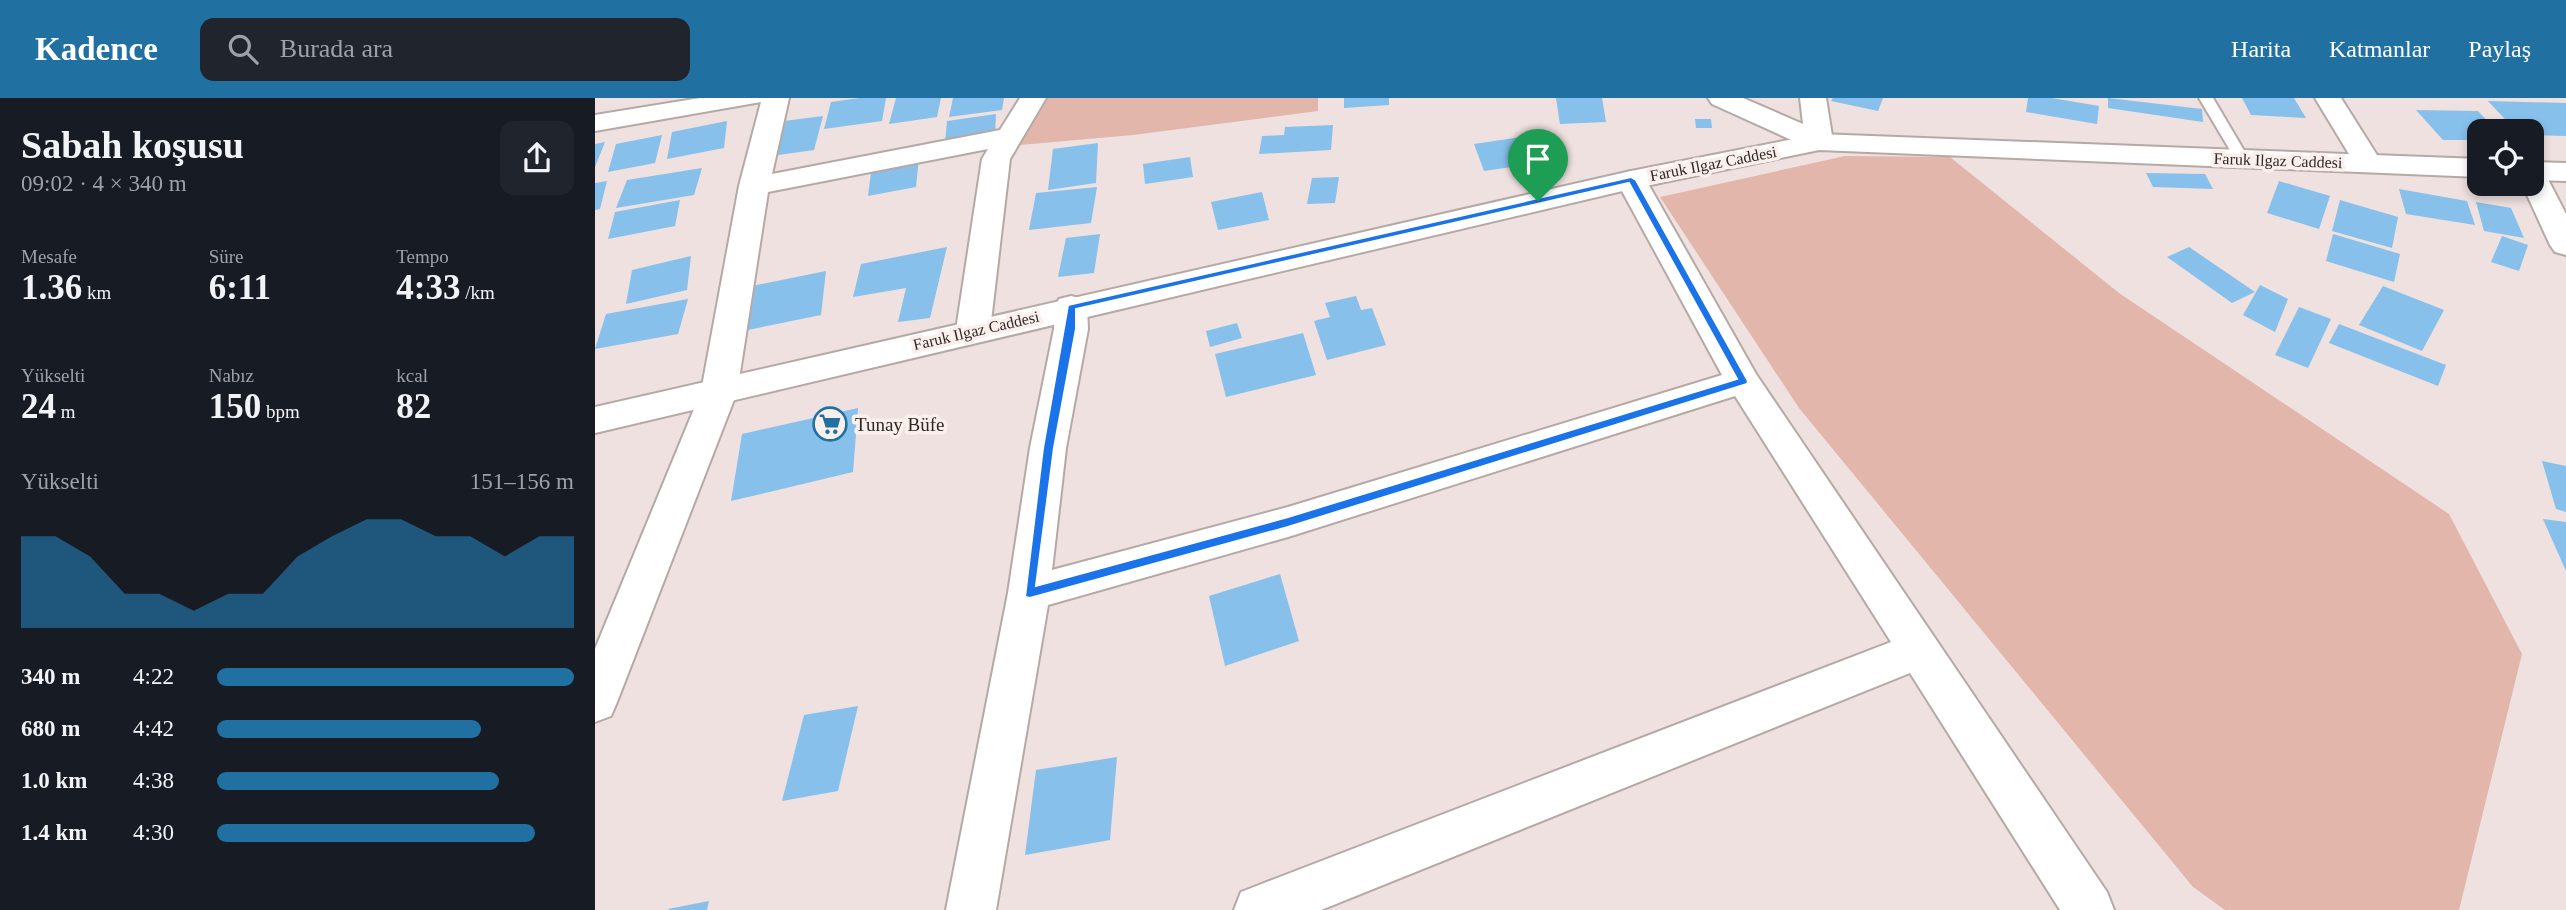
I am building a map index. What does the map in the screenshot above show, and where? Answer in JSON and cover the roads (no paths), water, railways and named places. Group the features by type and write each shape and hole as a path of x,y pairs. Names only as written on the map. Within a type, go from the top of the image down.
{"street":[{"path":"595,123 751,98"},
{"path":"595,702 719,391 754,186 776,98"},
{"path":"973,330 996,159 1033,98"},
{"path":"1721,98 1819,142"},
{"path":"1813,98 1819,142"},
{"path":"2329,98 2368,163"},
{"path":"754,186 1010,136"},
{"name":"Faruk Ilgaz Caddesi","path":"595,420 1071,307 1631,180 1819,142 2467,167"},
{"path":"2544,172 2566,173"},
{"path":"1631,180 1743,381 2089,910"},
{"path":"2543,196 2566,245"},
{"path":"971,910 1030,593 1048,448 1071,329 1071,307"},
{"path":"1030,593 1288,522 1743,381"},
{"path":"1259,910 1920,650"}],"lane":[{"path":"2206,98 2242,159"}],"place":[{"name":"Tunay Büfe","path":"830,424"}]}
